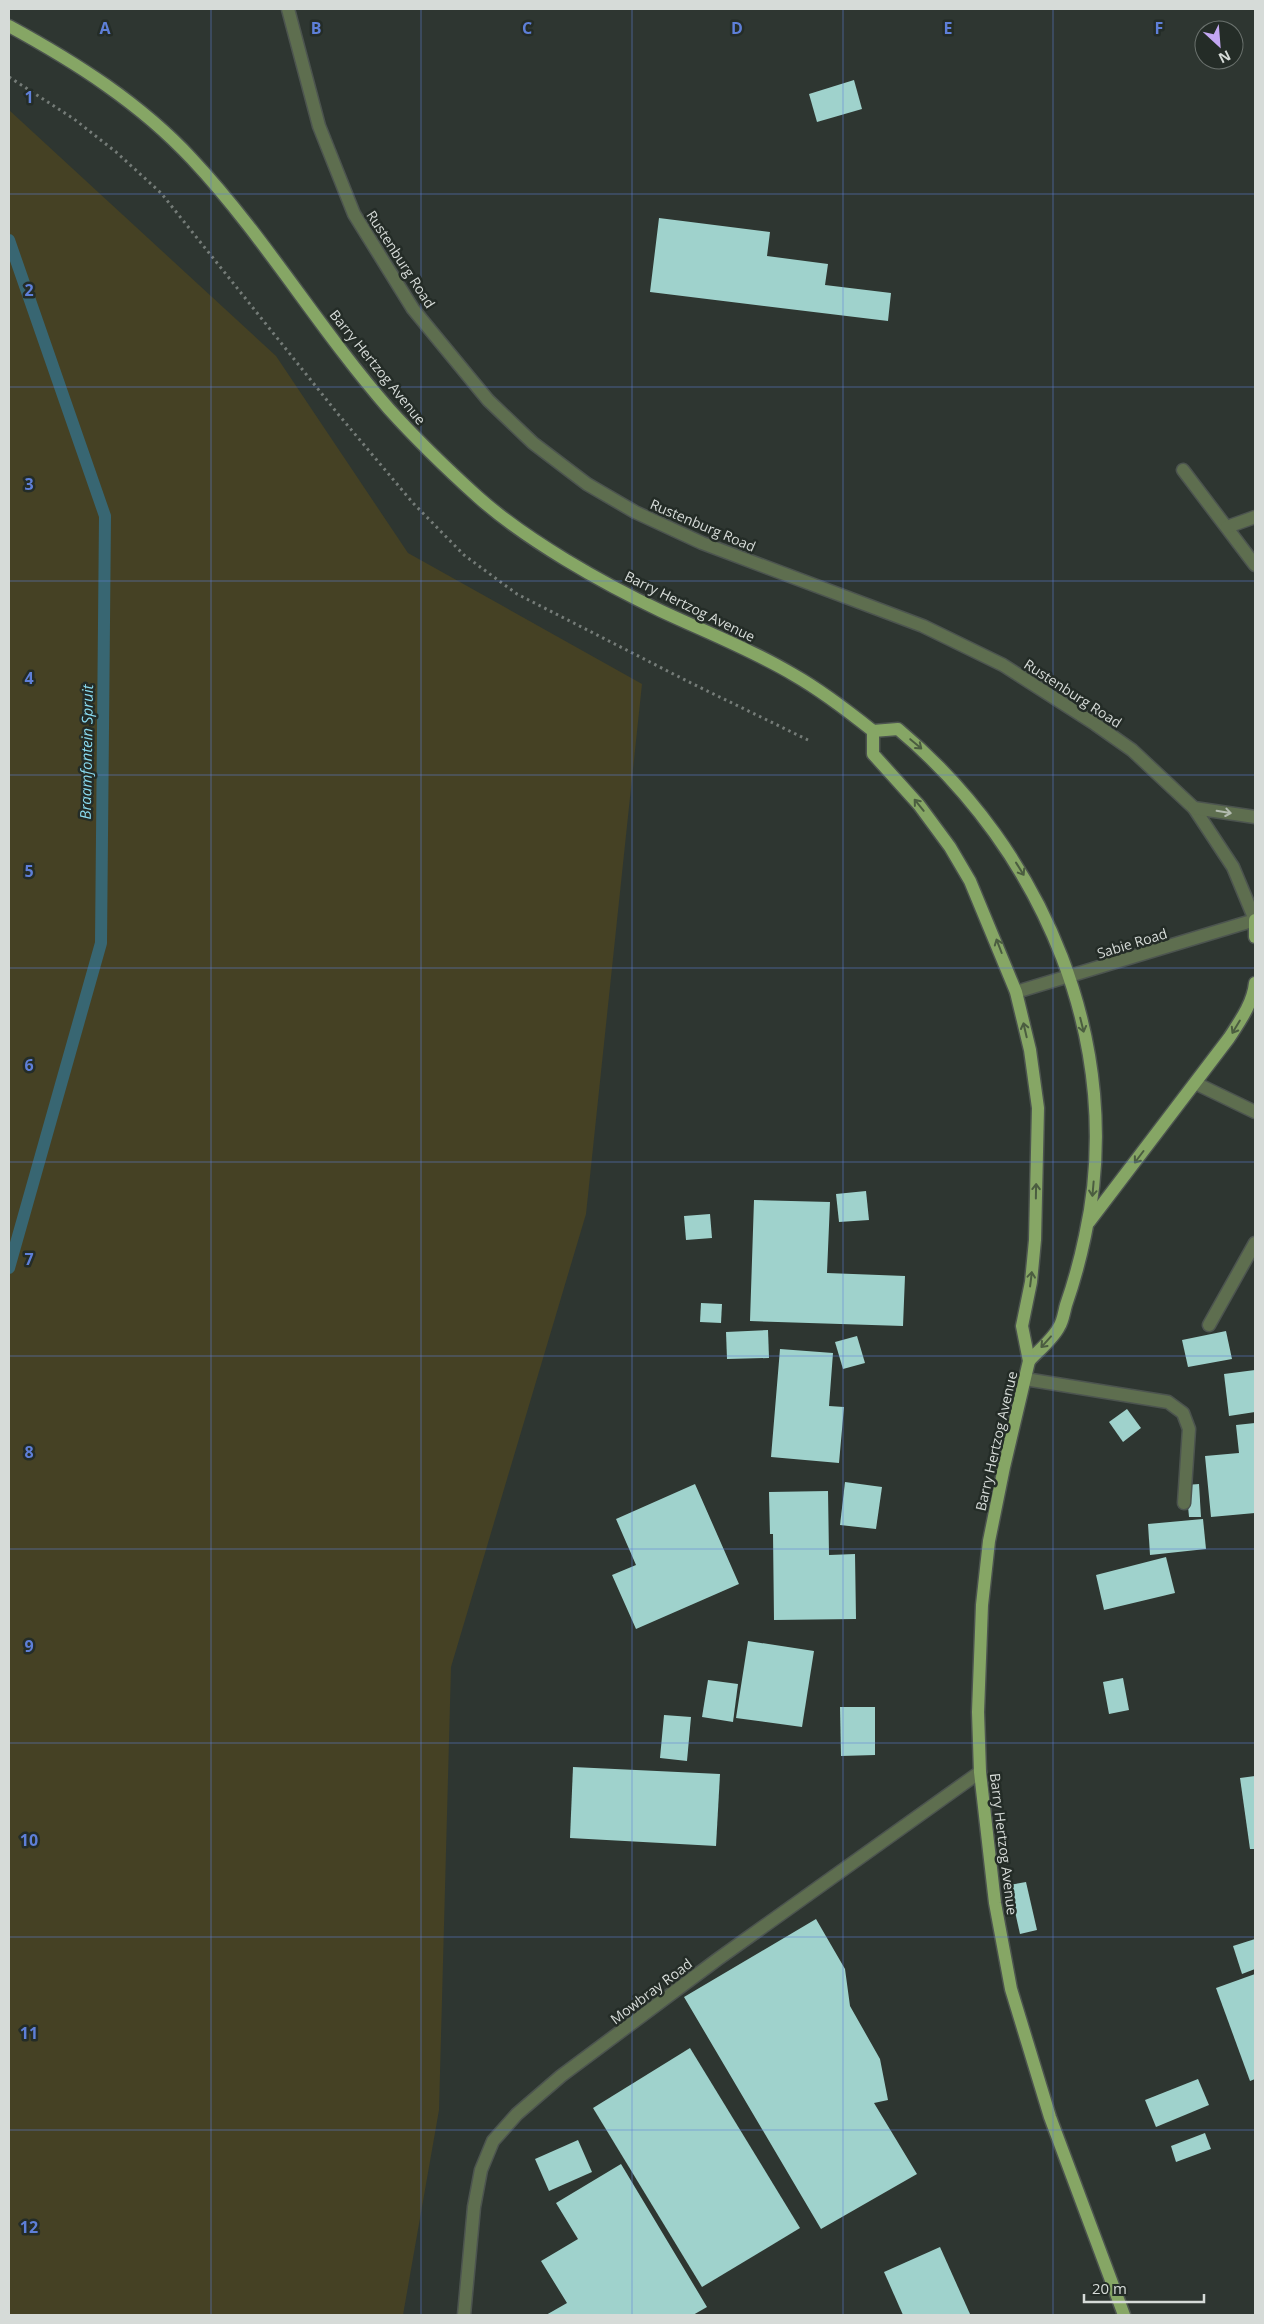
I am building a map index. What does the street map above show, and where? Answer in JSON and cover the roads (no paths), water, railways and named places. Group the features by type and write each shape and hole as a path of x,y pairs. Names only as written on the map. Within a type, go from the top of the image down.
{"main road":[{"name":"Barry Hertzog Avenue","path":"9,26 71,60 138,108 191,158 259,237 388,408 424,447 480,498 500,514 576,565 632,596 795,675 826,695 873,731 898,729 931,756 978,809 1023,874 1044,913 1070,977 1086,1043 1094,1097 1096,1141 1093,1192 1077,1272 1059,1328 1029,1361"},
{"name":"Barry Hertzog Avenue","path":"873,731 873,754 919,804 950,847 970,881 1016,992 1030,1050 1038,1108 1035,1240 1031,1282 1022,1326 1029,1361 989,1541 982,1605 978,1712 980,1772 995,1903 1011,1989 1050,2117 1124,2315"},
{"path":"1255,920 1255,937"},
{"path":"1088,1223 1229,1038 1254,992 1255,983"}],"street":[{"name":"Rustenburg Road","path":"288,9 320,126 354,214 381,260 419,316 488,400 533,443 587,484 635,512 672,530 924,626 1003,665 1132,750 1194,808 1232,867 1255,920"},
{"path":"1183,470 1255,565"},
{"path":"1227,527 1255,517"},
{"path":"1194,808 1255,817"},
{"name":"Sabie Road","path":"1016,992 1255,920"},
{"path":"1195,1083 1255,1112"},
{"path":"1208,1325 1255,1243"},
{"path":"1025,1378 1168,1402 1183,1413 1189,1429 1184,1503"},
{"name":"Mowbray Road","path":"464,2315 474,2207 481,2170 493,2141 517,2114 561,2076 718,1958 980,1772"}],"waterway":[{"name":"Braamfontein Spruit","path":"9,240 105,516 101,943 9,1268"}]}
